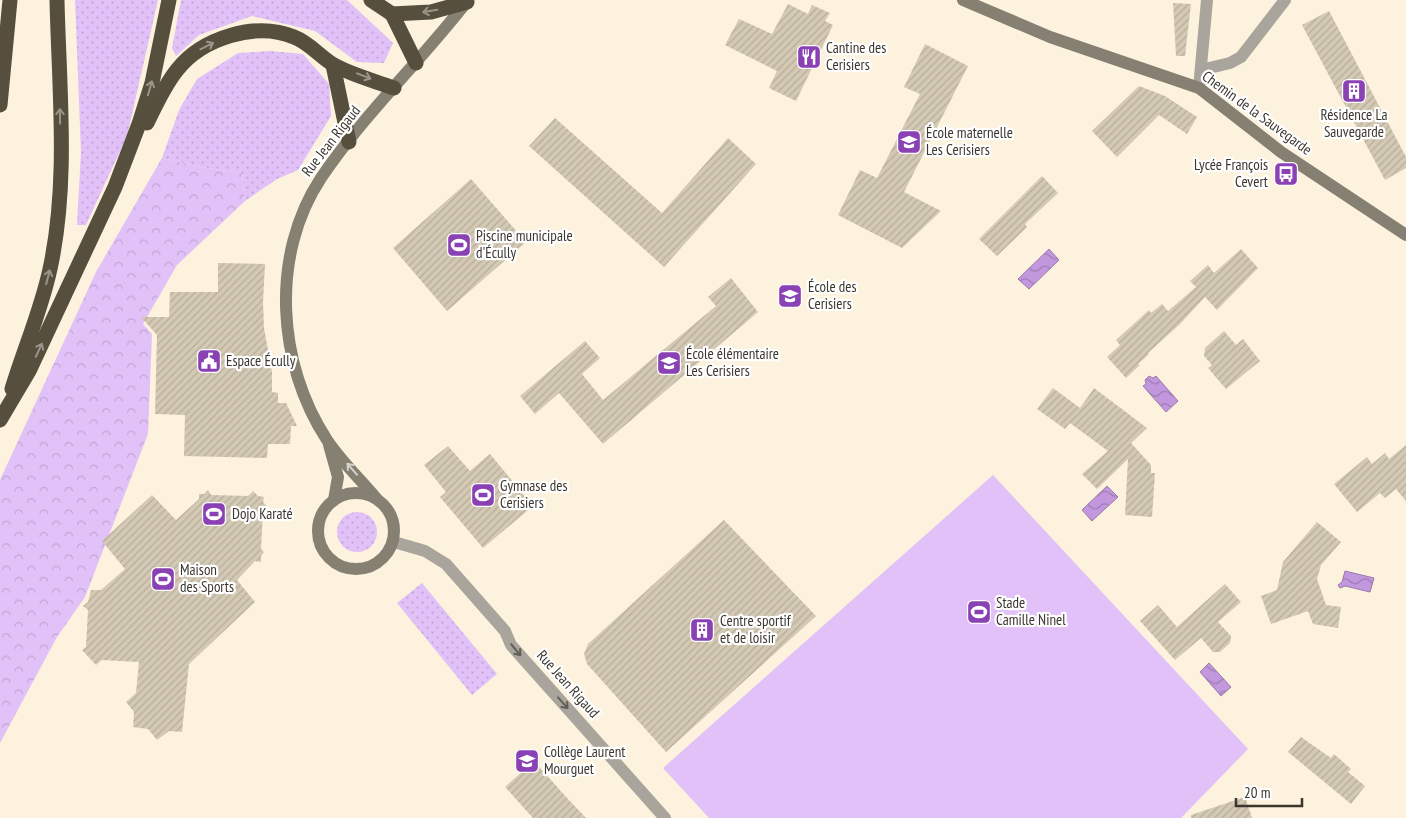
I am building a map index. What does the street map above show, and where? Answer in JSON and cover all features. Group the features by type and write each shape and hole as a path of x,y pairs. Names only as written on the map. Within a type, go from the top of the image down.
{"highway":[{"path":"0,105 10,0"},
{"path":"3,414 42,299 50,269 60,196 57,0"},
{"path":"115,187 152,83 169,0"},
{"path":"371,0 392,14 416,63"},
{"path":"392,14 431,12 468,1"},
{"path":"3,414 29,371 115,187 166,85 178,69 198,51 226,38 245,32 263,30 301,40 333,65 394,88"},
{"path":"333,65 349,142"}],"street":[{"name":"Chemin de la Sauvegarde","path":"963,0 1050,36 1199,88 1281,152 1406,235"},
{"path":"1199,88 1207,0"},
{"name":"Chemin de la Sauvegarde","path":"1201,70 1230,63 1241,56 1285,0"},
{"name":"Rue Jean Rigaud","path":"376,498 328,441 311,412 290,348 286,287 293,239 305,207 320,180 349,142 468,1"},
{"name":"Rue Jean Rigaud","path":"328,441 338,477 334,500"},
{"path":"355,492 376,498 391,514 394,524 394,542 385,556 366,569 346,568 336,564 321,548 318,532 320,516 334,500 355,492"},
{"name":"Rue Jean Rigaud","path":"394,542 424,551 451,569 505,631 511,645 665,818"}],"green space":[{"path":"75,0 158,0 127,136 86,225 77,225 81,152"},
{"path":"181,0 347,0 393,43 384,63 357,62 315,31 252,16 199,35 176,56 172,48"},
{"path":"270,51 303,54 329,84 331,116 298,170 277,179 245,201 242,173 201,167 162,158 179,110 197,79 238,53"},
{"path":"162,158 201,167 242,173 245,201 177,265 143,324 152,334 148,434 85,597 57,637 0,743 0,480 96,272"},
{"name":"Stade Camille Ninel","path":"993,475 1248,749 1181,818 709,818 663,768"},
{"path":"357,512 371,518 377,532 371,546 357,552 343,546 337,532 343,518"},
{"path":"422,583 497,674 472,695 397,603"}],"water":[{"path":"1049,249 1059,260 1029,289 1018,279"},
{"path":"1149,376 1153,378 1156,376 1178,401 1166,412 1143,386 1146,384 1145,380"},
{"path":"1107,486 1118,497 1092,521 1082,510"},
{"path":"1345,571 1374,578 1370,592 1345,586 1340,588 1338,585 1342,582"},
{"path":"1209,663 1231,687 1221,696 1200,672"}],"building":[{"path":"1173,3 1191,4 1185,56 1176,56"},
{"path":"788,4 808,14 812,5 830,13 825,21 833,25 796,101 769,88 777,71 725,45 739,19 772,34"},
{"name":"Résidence La Sauvegarde","path":"1329,11 1406,157 1406,168 1385,180 1302,25"},
{"path":"925,44 968,66 904,192 941,211 902,248 838,215 860,170 877,178 920,94 904,87"},
{"path":"1139,86 1165,96 1197,117 1187,134 1159,115 1117,157 1092,131"},
{"path":"555,118 662,213 728,138 756,164 664,267 529,146"},
{"path":"1042,176 1058,193 1025,224 1027,227 997,256 979,239"},
{"name":"Piscine municipale d'Écully","path":"471,179 526,242 447,311 393,248"},
{"path":"1241,249 1258,268 1217,310 1205,297 1180,324 1148,353 1138,364 1140,365 1126,378 1107,357 1120,345 1116,340 1149,310 1151,313 1162,304 1168,311 1196,287 1190,281 1208,265 1214,273"},
{"name":"Espace Écully","path":"218,263 265,264 264,328 272,372 272,392 278,393 278,403 286,403 297,426 291,426 290,444 268,444 267,458 184,456 185,415 155,414 157,335 141,317 169,317 170,292 218,292"},
{"path":"731,278 758,312 603,444 559,393 535,414 520,396 585,341 600,358 582,374 603,400 716,306 708,297"},
{"path":"1224,331 1236,345 1243,339 1260,361 1226,389 1208,368 1212,365 1204,356 1205,348"},
{"path":"1053,388 1080,408 1094,388 1147,428 1131,443 1151,465 1151,473 1155,473 1152,517 1125,515 1128,459 1097,489 1082,474 1108,451 1070,423 1065,429 1037,409"},
{"path":"1406,445 1406,501 1396,489 1385,498 1380,493 1357,512 1334,484 1367,457 1372,464 1385,453 1389,459"},
{"name":"Gymnase des Cerisiers","path":"448,446 470,471 490,454 533,506 483,548 440,497 446,492 424,465"},
{"name":"Maison des Sports","path":"208,490 211,495 248,496 253,491 258,496 264,497 263,502 267,506 263,510 261,549 264,552 261,556 261,562 255,561 237,580 255,602 189,664 182,732 169,731 157,740 148,729 133,727 134,712 126,702 136,693 139,662 102,660 96,665 82,650 86,647 88,610 83,606 88,602 91,590 101,590 125,569 102,541 152,495 176,520 199,499 199,494 204,494"},
{"name":"Centre sportif et de loisir","path":"724,520 816,616 666,752 587,664 584,654 588,644"},
{"path":"1317,522 1341,542 1321,565 1317,579 1326,605 1341,607 1338,628 1313,624 1308,611 1271,624 1261,596 1277,590 1283,562"},
{"path":"1225,584 1241,602 1218,622 1231,636 1230,643 1220,652 1213,652 1201,638 1175,660 1140,621 1158,605 1177,627"},
{"path":"1301,737 1331,758 1334,754 1351,769 1348,772 1365,786 1351,804 1288,752"},
{"path":"534,761 586,818 533,818 505,787"},
{"path":"1245,797 1252,818 1191,818 1191,815"}],"place":[{"name":"Cantine des Cerisiers","path":"809,57"},
{"name":"Résidence La Sauvegarde","path":"1354,91"},
{"name":"École maternelle Les Cerisiers","path":"909,142"},
{"name":"Lycée François Cevert","path":"1286,174"},
{"name":"Piscine municipale d'Écully","path":"459,245"},
{"name":"École des Cerisiers","path":"790,296"},
{"name":"Espace Écully","path":"209,361"},
{"name":"École élémentaire Les Cerisiers","path":"669,363"},
{"name":"Gymnase des Cerisiers","path":"483,495"},
{"name":"Dojo Karaté","path":"214,514"},
{"name":"Maison des Sports","path":"163,579"},
{"name":"Stade Camille Ninel","path":"979,612"},
{"name":"Centre sportif et de loisir","path":"702,630"},
{"name":"Collège Laurent Mourguet","path":"527,761"}]}
